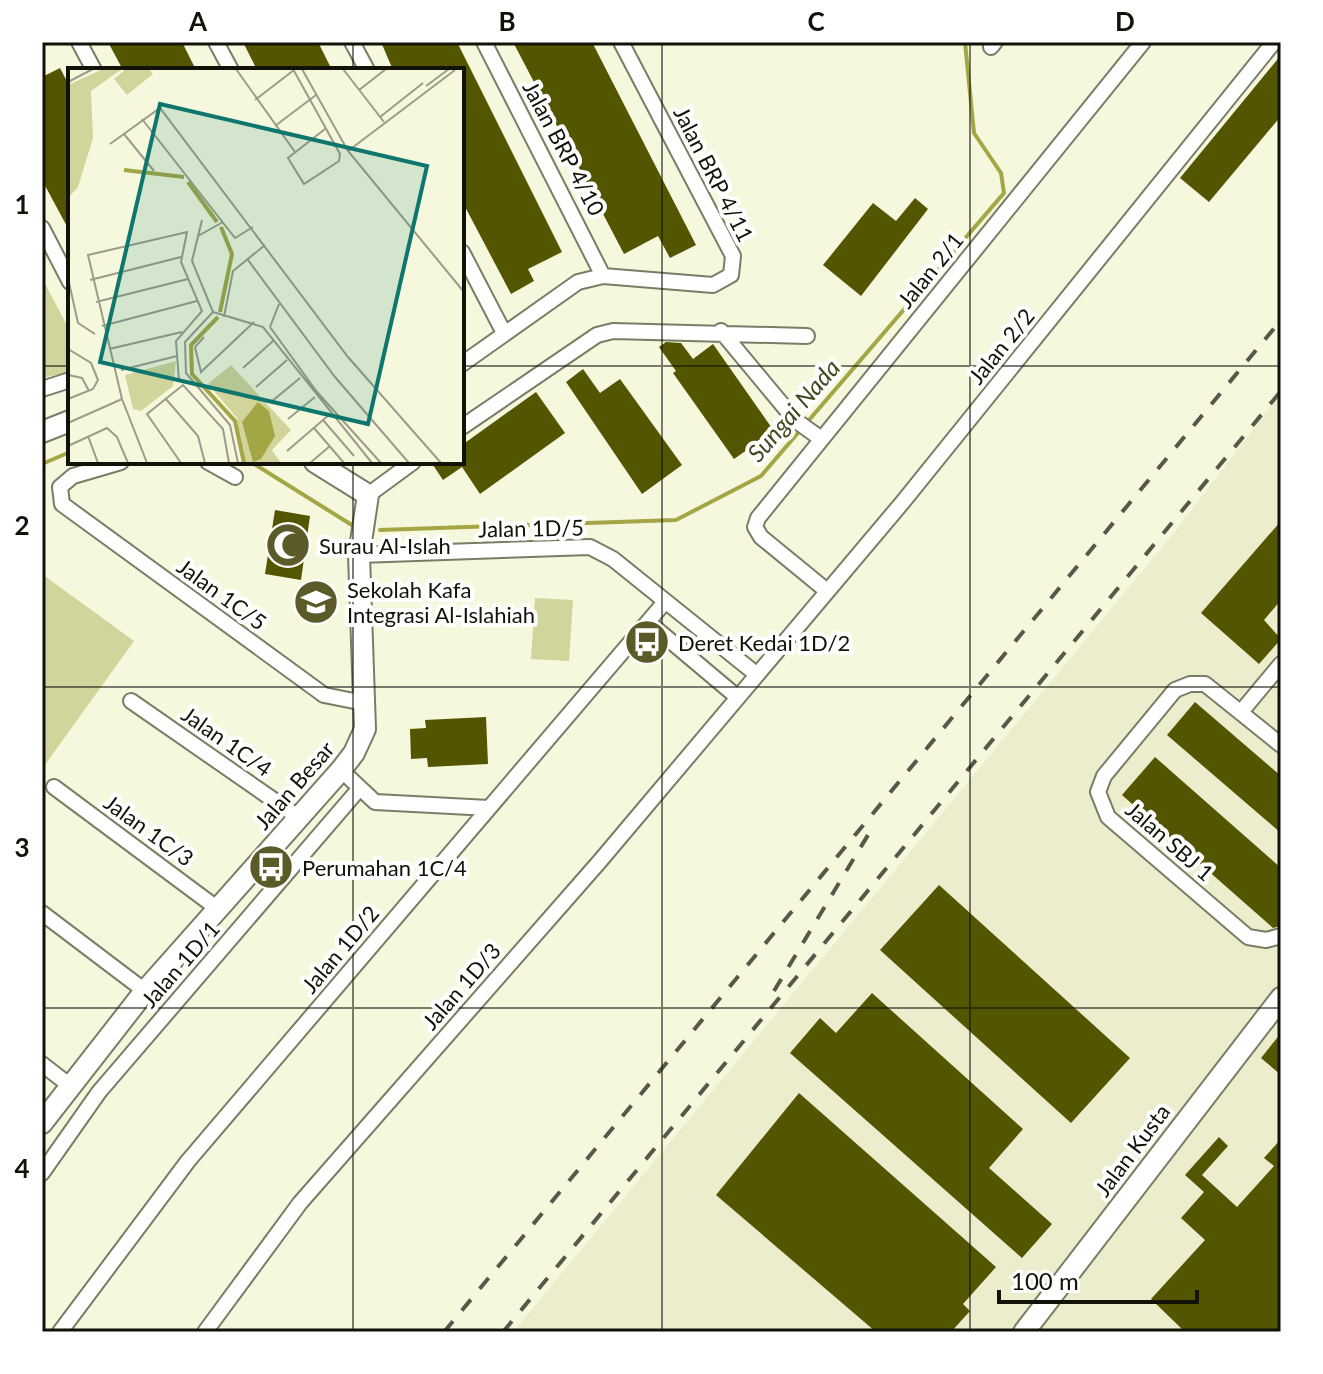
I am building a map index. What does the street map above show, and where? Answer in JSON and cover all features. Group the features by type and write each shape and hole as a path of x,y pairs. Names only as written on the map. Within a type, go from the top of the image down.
{"street":[{"path":"79,42 93,68"},
{"path":"216,42 230,68"},
{"path":"352,42 366,68"},
{"name":"Jalan BRP 4/10","path":"484,42 603,276"},
{"name":"Jalan BRP 4/11","path":"464,363 578,282 603,276 713,285 731,275 733,256 621,42"},
{"name":"Jalan 2/1","path":"827,591 761,537 755,527 758,518 814,435 1143,42"},
{"name":"Jalan 2/2","path":"756,674 1274,42"},
{"path":"42,228 68,278"},
{"path":"464,256 504,333"},
{"path":"464,426 597,335 613,331 721,331 807,336"},
{"path":"721,331 795,420 814,435"},
{"path":"42,389 68,381"},
{"path":"42,432 68,422"},
{"name":"Jalan 1C/5","path":"114,464 73,476 60,487 62,504 324,695 364,703"},
{"path":"212,464 235,477"},
{"path":"318,464 368,495 410,464"},
{"name":"Jalan Besar","path":"42,1123 145,991 341,770 365,729 359,555 368,495"},
{"name":"Jalan 1D/5","path":"359,555 590,547 613,559 756,674"},
{"name":"Jalan 1D/2","path":"60,1332 188,1161 664,603"},
{"path":"648,622 736,696"},
{"path":"1281,664 1241,712 1281,745"},
{"name":"Jalan 1D/3","path":"205,1332 300,1203 600,861 756,674"},
{"name":"Jalan SBJ 1","path":"1241,712 1205,684 1190,684 1175,690 1104,776 1098,802 1108,817 1248,937 1274,938"},
{"name":"Jalan 1C/4","path":"131,701 298,817"},
{"path":"341,770 375,802 489,808"},
{"name":"Jalan 1C/3","path":"54,787 218,909"},
{"name":"Jalan 1D/1","path":"42,1173 99,1092 359,789"},
{"path":"42,913 145,991"},
{"name":"Jalan Kusta","path":"1024,1332 1281,998"},
{"path":"42,1064 69,1085"}],"shaded area":[{"path":"1281,393 1281,1332 513,1332 1173,534"}],"green space":[{"path":"42,278 68,327 68,372 42,378"},
{"path":"42,574 134,641 42,769"},
{"path":"535,598 573,600 569,661 531,659"}],"building":[{"path":"108,42 182,42 195,68 122,68"},
{"path":"243,42 318,42 331,68 256,68"},
{"path":"381,42 457,42 562,252 528,269 534,281 511,294 464,205 464,68 392,68"},
{"path":"513,42 592,42 696,245 670,258 658,236 624,254"},
{"path":"1281,55 1281,116 1209,202 1180,178"},
{"path":"60,68 68,83 68,228 42,180 42,77"},
{"path":"915,198 928,209 861,296 823,265 873,203 896,221"},
{"path":"666,342 681,343 693,359 713,344 774,431 734,459 673,373 676,371 659,347"},
{"path":"583,369 600,393 620,379 682,465 642,494 566,382"},
{"path":"536,392 565,433 480,494 462,467 443,480 432,464 464,464 464,444"},
{"name":"Surau Al-Islah","path":"275,510 310,516 301,580 265,574"},
{"path":"1281,521 1281,600 1264,620 1281,639 1259,664 1201,613"},
{"name":"Sekolah Kafa Integrasi Al-Islahiah","path":"307,583 336,604 325,620 296,599"},
{"path":"1195,702 1281,776 1281,833 1167,735"},
{"path":"486,717 488,764 428,767 427,758 411,759 410,729 426,728 425,720"},
{"path":"1155,757 1281,868 1280,926 1273,928 1122,795"},
{"path":"939,885 1130,1058 1071,1123 880,950"},
{"path":"872,993 1023,1129 989,1168 1052,1224 1022,1258 790,1053 820,1018 836,1033"},
{"path":"1281,1033 1281,1075 1261,1058"},
{"path":"799,1093 996,1267 963,1304 970,1311 951,1332 876,1332 716,1195"},
{"path":"1219,1137 1228,1146 1202,1175 1237,1207 1274,1166 1264,1158 1281,1139 1281,1332 1185,1332 1151,1299 1205,1240 1181,1218 1204,1192 1185,1175"}],"waterway":[{"name":"Sungai Nada","path":"380,530 676,520 761,476 1004,193 1001,173 974,133 965,42"},
{"name":"Sungai Nada","path":"42,464 68,453"},
{"name":"Sungai Nada","path":"254,464 355,527"}],"railway":[{"path":"444,1332 1281,320"},
{"path":"503,1332 1281,391"},
{"path":"774,991 871,830"}],"place":[{"name":"Surau Al-Islah","path":"288,545"},
{"name":"Sekolah Kafa Integrasi Al-Islahiah","path":"316,602"},
{"name":"Deret Kedai 1D/2","path":"647,642"},
{"name":"Perumahan 1C/4","path":"271,867"}]}
